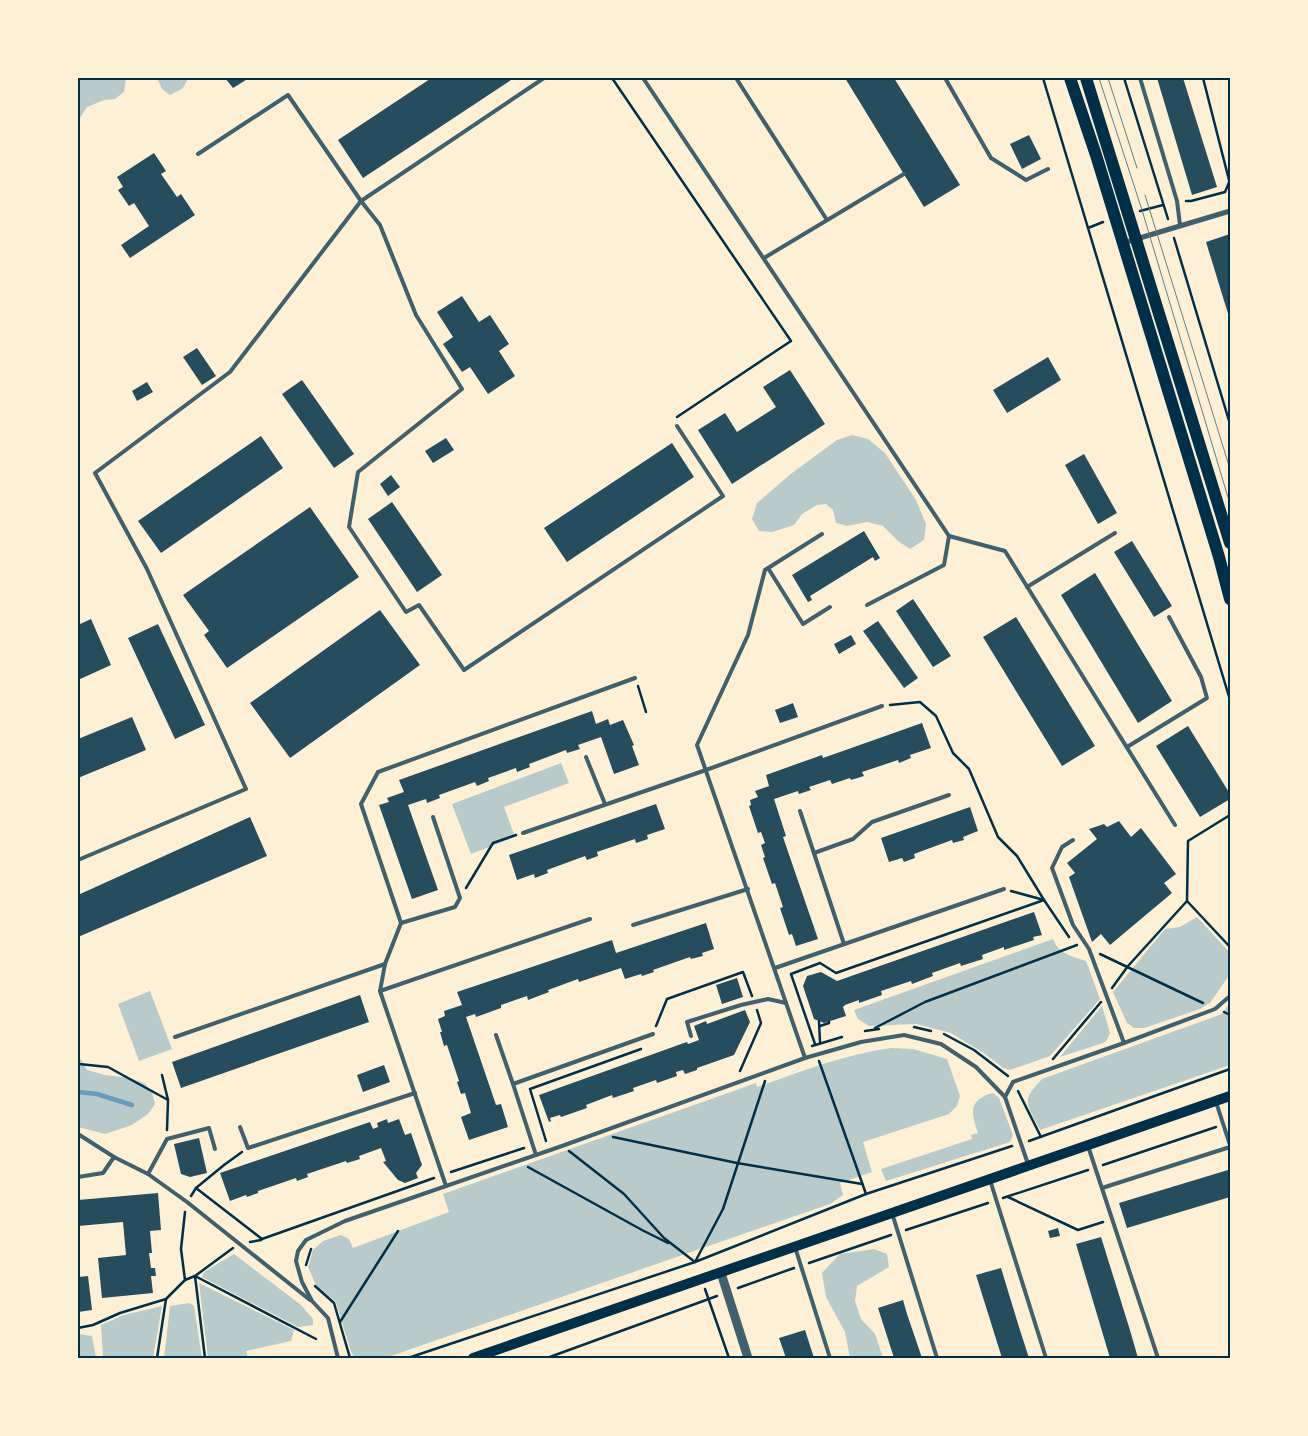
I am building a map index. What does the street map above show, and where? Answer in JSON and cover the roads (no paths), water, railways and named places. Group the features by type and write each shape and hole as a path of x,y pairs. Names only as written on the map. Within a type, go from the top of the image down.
{"main road":[{"path":"1070,78 1096,155 1219,556 1230,599"},
{"path":"1086,78 1230,543"},
{"path":"473,1358 1230,1096"}],"street":[{"path":"1122,243 1230,211"},
{"path":"722,1273 748,1358"}],"lane":[{"path":"78,860 246,789 147,570 95,473 230,372 361,201 544,78"},
{"path":"643,78 949,536 1005,551 1176,825"},
{"path":"736,78 827,220"},
{"path":"945,78 992,158 1026,180 1048,170"},
{"path":"1140,78 1178,201 1180,225"},
{"path":"198,154 288,95 361,201 380,225 416,315 462,389 358,472 349,527 406,612 419,605 464,670 723,496 677,426"},
{"path":"764,258 904,174"},
{"path":"1027,587 1115,533"},
{"path":"805,1058 697,745 748,635 765,570 822,534"},
{"path":"867,605 944,565 949,536"},
{"path":"768,568 803,624 830,607"},
{"path":"1127,747 1207,698 1201,677 1169,616"},
{"path":"446,1186 380,991 385,964 401,923 361,804 378,772 635,678"},
{"path":"523,833 706,770 882,706"},
{"path":"586,757 605,804"},
{"path":"814,853 852,839 872,822 949,795"},
{"path":"800,811 844,944"},
{"path":"401,923 455,907 460,898 432,817"},
{"path":"1073,840 1062,847 1052,868 1073,925 1088,949 1124,1043"},
{"path":"633,925 748,889"},
{"path":"775,968 1004,890"},
{"path":"380,991 590,919"},
{"path":"175,1037 385,964"},
{"path":"1005,1097 1013,1082 1215,1009 1230,996"},
{"path":"691,1036 687,1022 741,1004 768,999 786,1002"},
{"path":"513,1084 653,1034"},
{"path":"496,1035 536,1155"},
{"path":"312,1301 302,1282 296,1261 298,1251 306,1240 321,1232 345,1221 562,1146 805,1058 860,1042 904,1036 942,1044 976,1067 1005,1097 1029,1166"},
{"path":"240,1127 248,1148 415,1093"},
{"path":"1102,1188 1230,1146 1216,1101"},
{"path":"148,1174 167,1139 208,1128 215,1149"},
{"path":"78,1134 114,1157 148,1174 312,1301 328,1318 338,1358"},
{"path":"1088,1146 1158,1358"},
{"path":"78,1176 102,1173 114,1157"},
{"path":"990,1180 1046,1358"},
{"path":"892,1213 937,1358"},
{"path":"795,1247 830,1358"}],"waterway":[{"path":"78,1092 97,1094 132,1105"}],"tram line":[{"path":"1099,78 1142,210 1230,504"},
{"path":"1108,78 1137,168"},
{"path":"1145,195 1230,469"}]}
